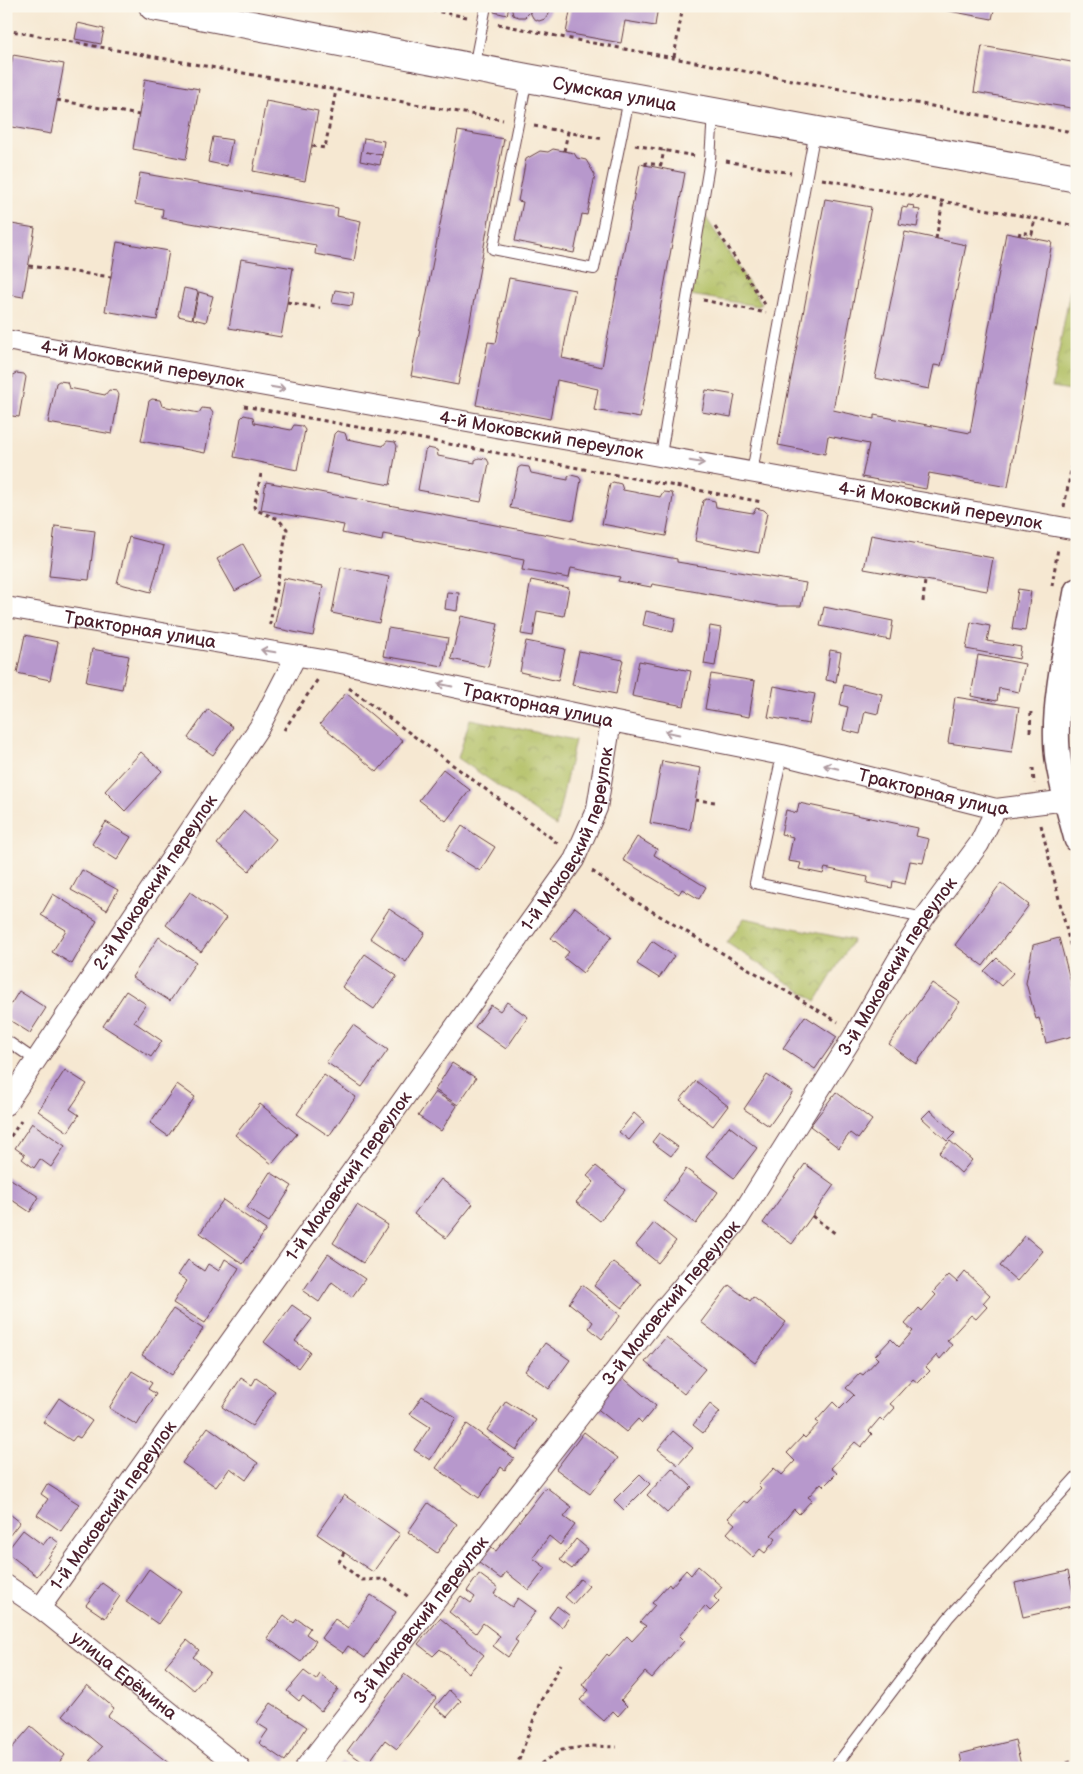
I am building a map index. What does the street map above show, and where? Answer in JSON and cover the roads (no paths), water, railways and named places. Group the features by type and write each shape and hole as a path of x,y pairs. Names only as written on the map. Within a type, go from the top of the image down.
{"main road":[{"name":"Сумская улица","path":"153,6 629,97 1077,178"}],"street":[{"name":"4-й Моковский переулок","path":"6,340 1077,530"},
{"path":"1077,592 1058,707 1057,751 1077,839"},
{"name":"Тракторная улица","path":"6,607 341,663 611,721 782,755 996,808 1067,800"},
{"name":"2-й Моковский переулок","path":"6,1105 260,726 296,656"},
{"name":"1-й Моковский переулок","path":"40,1608 574,860 597,808 611,721"},
{"name":"3-й Моковский переулок","path":"305,1768 661,1312 736,1224 856,1032 924,918 979,844 996,808"},
{"name":"улица Ерёмина","path":"6,1585 40,1608 240,1768"}],"lane":[{"path":"474,68 486,6"},
{"path":"527,78 493,249 594,269 629,97"},
{"path":"660,455 710,159 714,112"},
{"path":"752,472 815,130"},
{"path":"782,755 755,883 924,918"},
{"path":"6,1040 35,1060"},
{"path":"834,1768 948,1618 1077,1476"}]}
